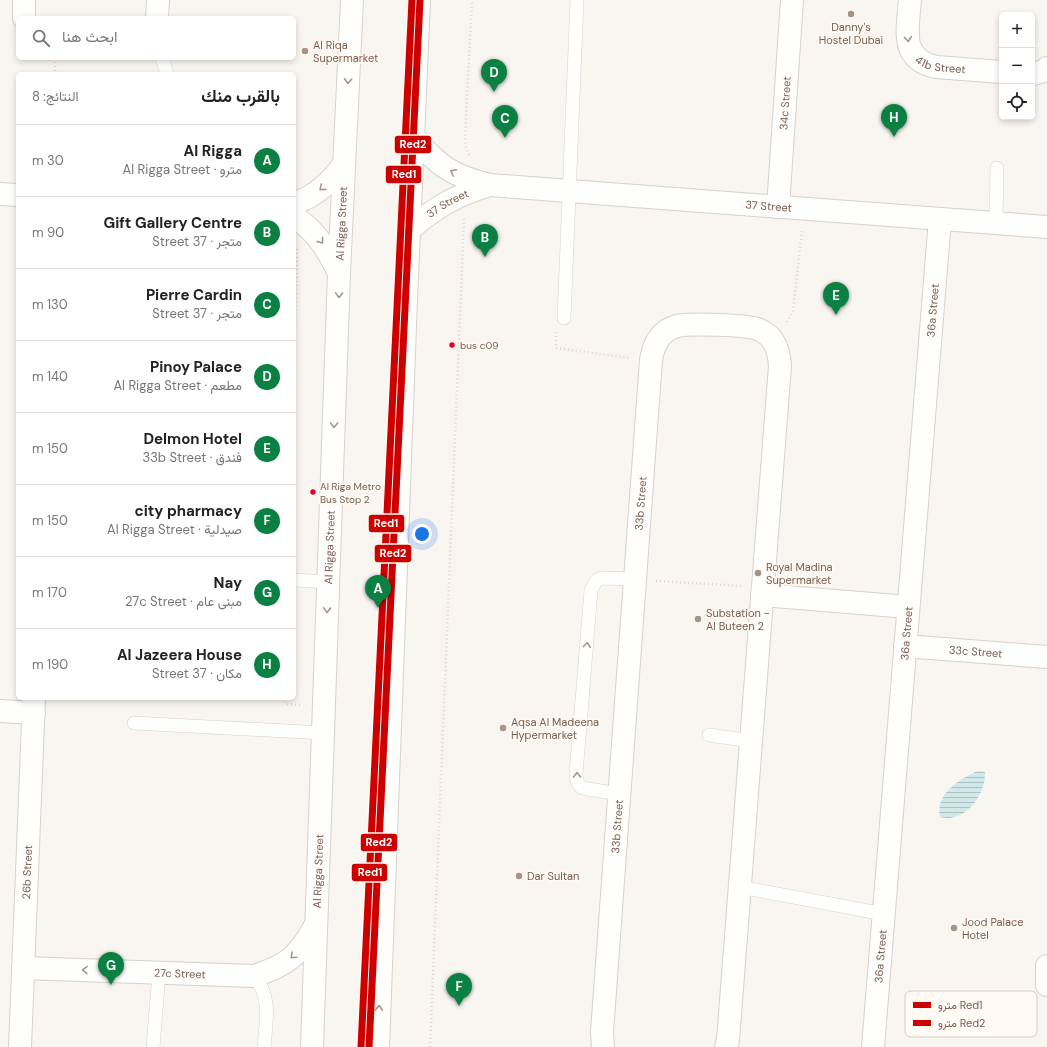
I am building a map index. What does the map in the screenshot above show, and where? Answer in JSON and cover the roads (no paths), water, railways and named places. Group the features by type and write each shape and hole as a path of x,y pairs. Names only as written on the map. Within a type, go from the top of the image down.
{"street":[{"path":"24,0 24,16"},
{"path":"157,16 158,0"},
{"name":"Al Rigga Street","path":"312,1047 339,273 352,0"},
{"path":"378,1047 419,0"},
{"name":"34c Street","path":"778,207 792,0"},
{"name":"41b Street","path":"910,0 907,41 910,51 917,59 936,67 999,72"},
{"path":"1035,73 1044,71 1047,68"},
{"name":"37 Street","path":"413,136 428,154 446,169 467,179 490,185 1047,227"},
{"path":"296,212 332,180 344,164"},
{"name":"37 Street","path":"409,230 427,214 446,202 468,192 490,185"},
{"path":"0,194 16,195"},
{"path":"296,214 315,234 329,252 339,273"},
{"name":"36a Street","path":"873,1047 940,219"},
{"name":"33b Street","path":"603,1047 602,1032 651,360 653,349 658,339 666,331 677,326 746,326 757,329 767,335 775,344 779,355 780,366 763,591"},
{"path":"726,1047 728,1040 763,591 908,607"},
{"name":"33c Street","path":"905,646 1047,657"},
{"path":"0,711 34,705"},
{"name":"26b Street","path":"20,1047 34,705"},
{"name":"27c Street","path":"23,968 254,976 274,970 292,958 306,943 316,924"},
{"path":"1047,966 1047,985"}],"lane":[{"path":"564,318 577,0"},
{"path":"163,60 166,72"},
{"path":"996,223 997,168"},
{"path":"619,794 582,788 578,785 576,774 591,590 596,581 601,578 635,579"},
{"path":"296,580 328,582"},
{"path":"134,723 323,733"},
{"path":"709,735 751,741"},
{"path":"740,887 884,914"},
{"path":"153,1047 158,973"},
{"path":"254,976 260,983 266,1000 264,1047"}],"water":[{"path":"978,771 985,772 982,789 978,798 965,812 958,816 949,818 940,817 939,809 945,794 963,778"}],"metro line":[{"name":"Red1","path":"361,1047 412,0"},
{"name":"Red2","path":"369,1047 420,0"}],"place":[{"name":"Danny's Hostel Dubai","path":"851,14"},
{"name":"Al Riqa Supermarket","path":"305,51"},
{"name":"Pinoy Palace","path":"494,92"},
{"name":"Al Jazeera House","path":"894,137"},
{"name":"Pierre Cardin","path":"505,138"},
{"name":"Gift Gallery Centre","path":"485,257"},
{"name":"Delmon Hotel","path":"836,315"},
{"name":"bus c09","path":"452,345"},
{"name":"Al Riga Metro Bus Stop 2","path":"313,492"},
{"name":"Royal Madina Supermarket","path":"758,573"},
{"name":"Al Rigga","path":"378,608"},
{"name":"Substation - Al Buteen 2","path":"698,619"},
{"name":"Aqsa Al Madeena Hypermarket","path":"503,728"},
{"name":"Dar Sultan","path":"519,876"},
{"name":"Jood Palace Hotel","path":"954,928"},
{"name":"Nay","path":"111,985"},
{"name":"city pharmacy","path":"459,1006"}]}
